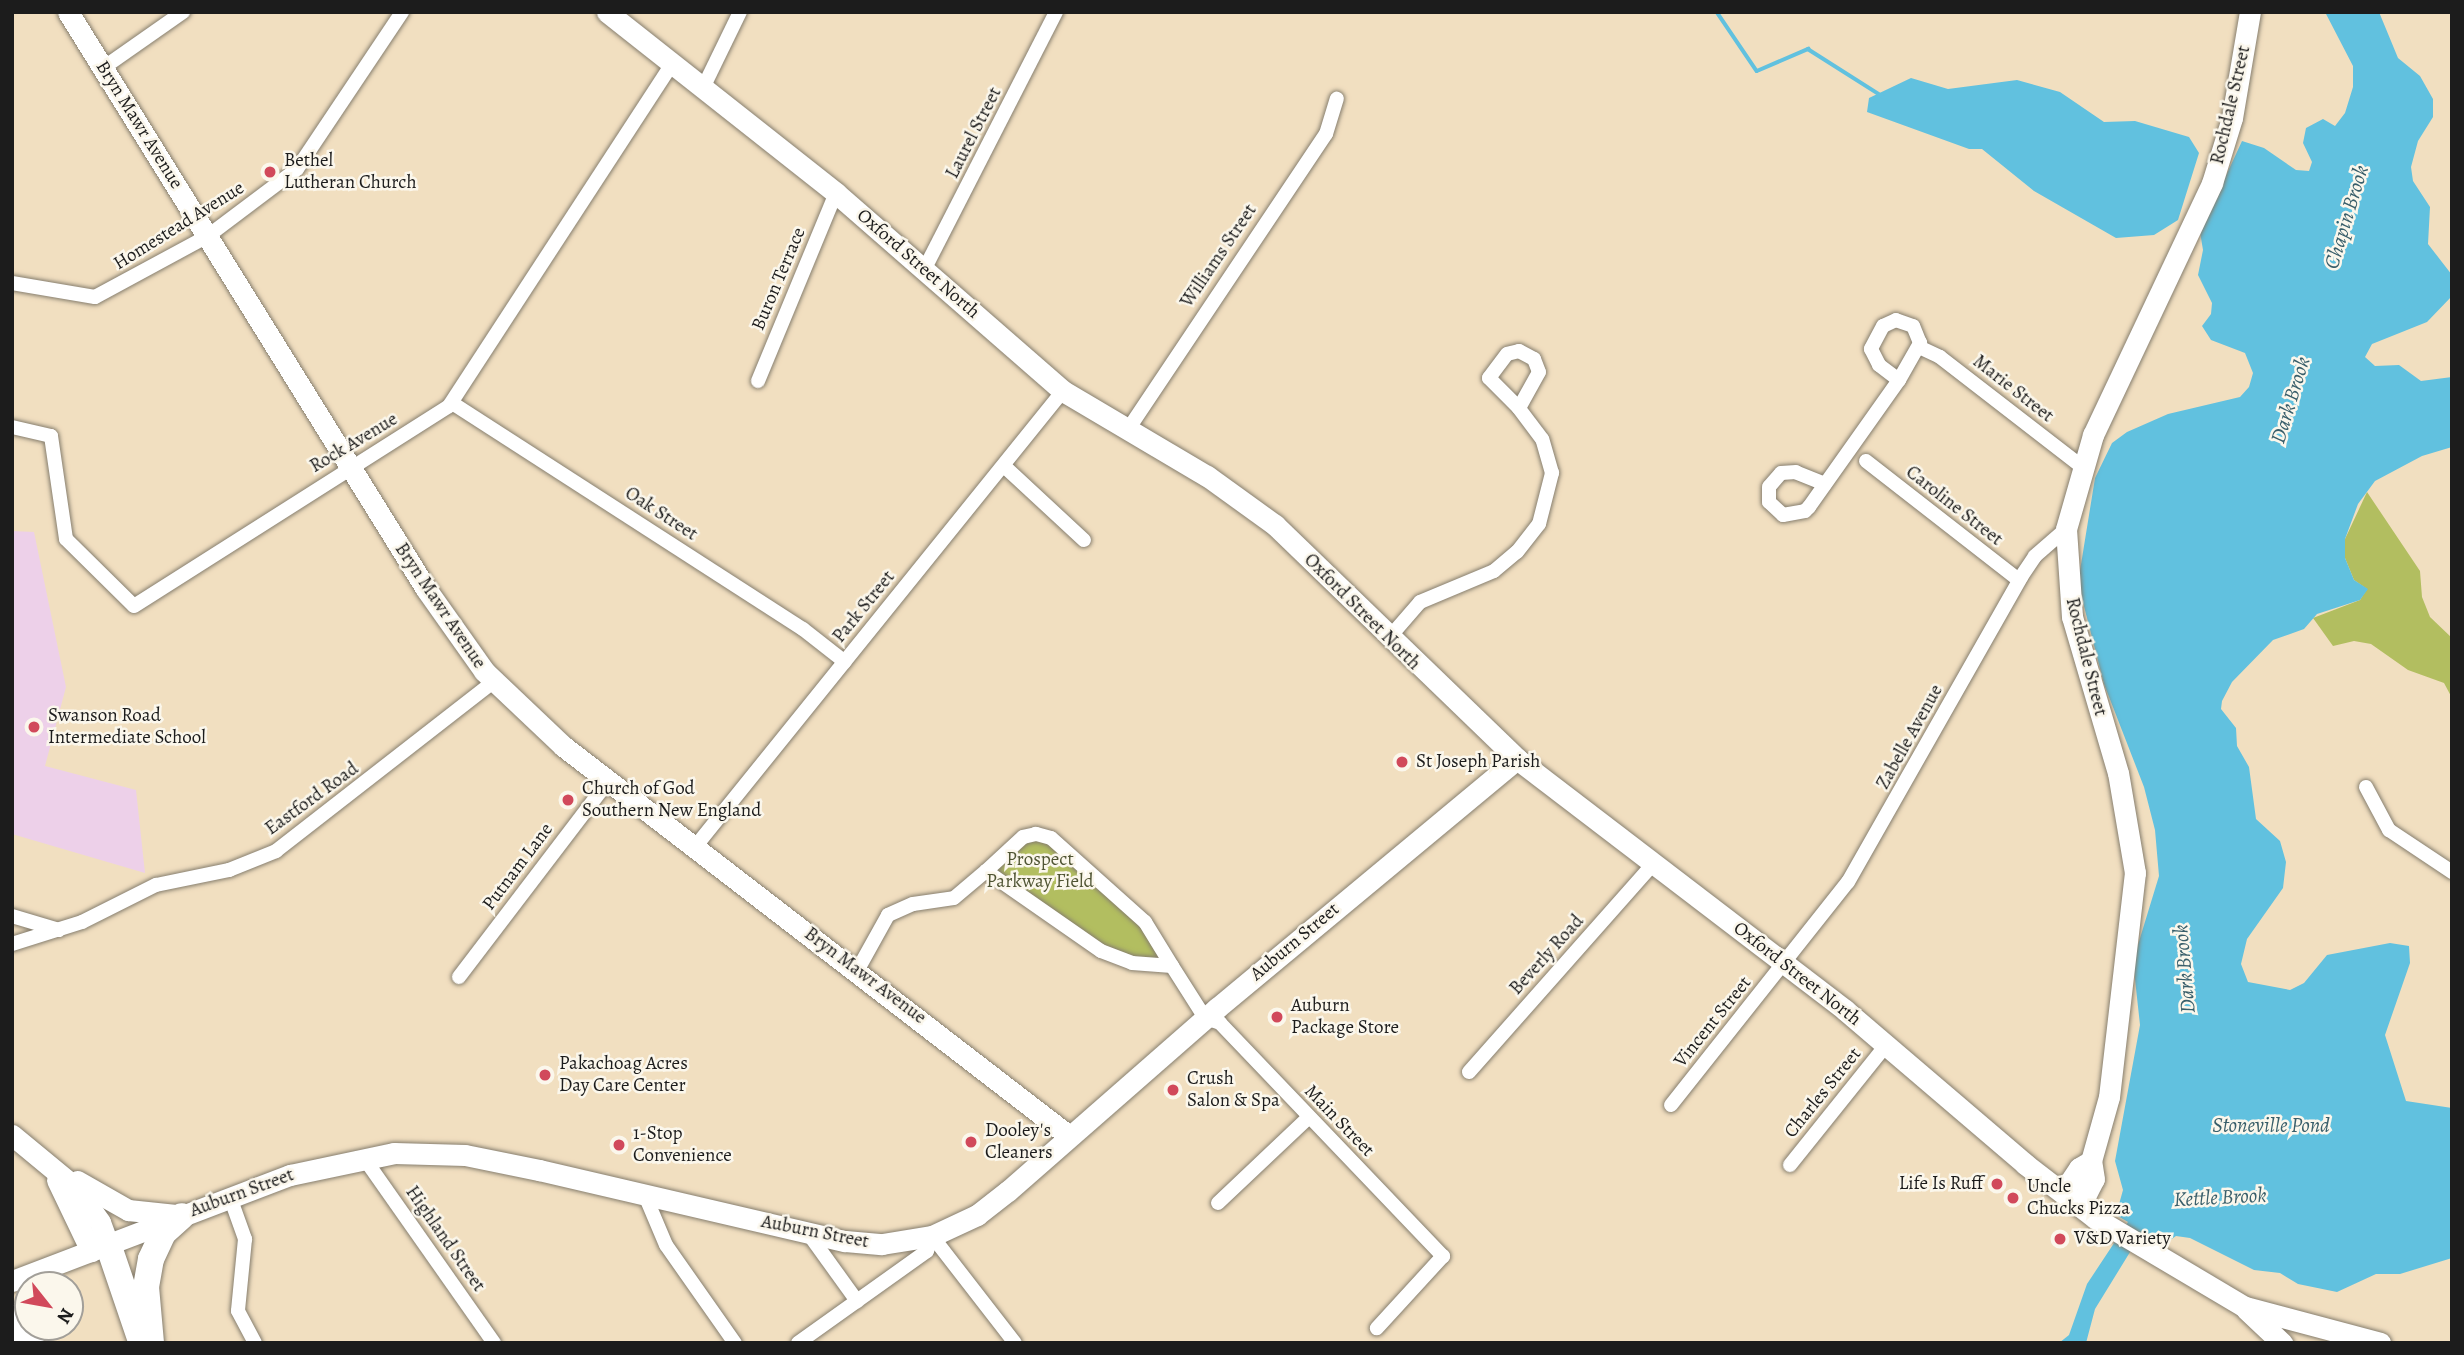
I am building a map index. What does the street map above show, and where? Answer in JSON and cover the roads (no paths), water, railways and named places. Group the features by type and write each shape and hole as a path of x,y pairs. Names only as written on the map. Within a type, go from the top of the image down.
{"highway":[{"path":"151,1343 146,1287 151,1259 163,1233 182,1216"},
{"path":"100,1248 142,1343"},
{"path":"12,1316 31,1343"}],"main road":[{"name":"Bryn Mawr Avenue","path":"68,12 449,625 493,681 553,738 1069,1136"},
{"name":"Oxford Street North","path":"607,12 836,193 1063,391 1127,431 1208,476 1275,525 1388,639 1517,759 1886,1044 2080,1206 2107,1227 2245,1307"},
{"name":"Rochdale Street","path":"2080,1206 2094,1179 2091,1161 2109,1097 2135,873 2118,773 2072,617 2066,529 2081,466 2199,216 2229,129 2250,12"},
{"name":"Auburn Street","path":"12,1281 290,1175 364,1158 415,1152 465,1155 644,1193 808,1233 882,1244 932,1237 987,1207 1205,1018 1517,759"},
{"path":"12,1136 61,1172 119,1207 182,1216"},
{"path":"12,1136 55,1177 100,1248"},
{"name":"Rochdale Street","path":"2063,1192 2079,1168 2091,1161"},
{"path":"61,1172 100,1222 100,1248"},
{"path":"2245,1307 2333,1340 2379,1343"},
{"path":"2245,1307 2255,1322 2282,1343"}],"street":[{"path":"103,68 183,12"},
{"name":"Homestead Avenue","path":"12,283 82,298 95,297 208,236 297,169 402,12"},
{"path":"704,86 740,12"},
{"name":"Laurel Street","path":"925,270 1056,12"},
{"name":"Rock Avenue","path":"12,427 51,436 66,538 134,606 452,403 673,62"},
{"name":"Williams Street","path":"1127,431 1326,134 1338,99"},
{"name":"Buron Terrace","path":"758,381 836,193"},
{"path":"1825,484 1899,380 1919,347 1916,329 1900,320 1883,326 1873,340 1876,362 1899,380"},
{"name":"Marie Street","path":"1919,347 1940,357 2081,466"},
{"name":"Park Street","path":"695,847 1063,391"},
{"name":"Oak Street","path":"452,403 803,629 845,662"},
{"path":"1388,639 1420,602 1494,570 1517,552 1539,524 1552,473 1542,439 1519,408"},
{"name":"Caroline Street","path":"1866,461 2019,580"},
{"path":"1004,466 1084,540"},
{"name":"Zabelle Avenue","path":"1784,964 1854,871 2019,580 2035,556 2066,529"},
{"name":"Eastford Road","path":"12,944 60,930 152,887 229,870 276,851 493,681"},
{"name":"Putnam Lane","path":"459,977 609,780"},
{"path":"2366,787 2389,831 2452,872"},
{"path":"857,971 888,915 913,904 954,898 1023,837 1036,834 1051,838 1143,920 1205,1018"},
{"name":"Beverly Road","path":"1469,1072 1653,864"},
{"path":"986,871 1101,951 1132,964 1172,966"},
{"path":"12,916 60,930"},
{"name":"Vincent Street","path":"1671,1105 1784,964"},
{"name":"Main Street","path":"1205,1018 1220,1023 1443,1256 1377,1328"},
{"name":"Charles Street","path":"1790,1165 1886,1044"},
{"path":"1218,1203 1309,1117"},
{"name":"Highland Street","path":"364,1158 494,1343"},
{"path":"644,1193 666,1245 735,1343"},
{"path":"230,1197 246,1239 238,1311 255,1343"},
{"path":"808,1233 857,1301"},
{"path":"798,1343 927,1251 932,1237"},
{"path":"932,1237 1015,1343"}],"water":[{"name":"Stoneville Pond","path":"2325,12 2379,12 2398,58 2420,76 2433,99 2433,117 2418,141 2411,167 2413,181 2430,207 2428,244 2452,275 2452,296 2427,322 2372,344 2365,357 2375,366 2399,365 2421,381 2452,377 2452,447 2422,456 2375,481 2358,504 2345,539 2345,558 2354,580 2368,589 2360,600 2317,614 2304,629 2273,640 2232,682 2222,701 2221,709 2236,728 2237,746 2249,767 2256,819 2280,841 2286,862 2283,888 2247,939 2241,964 2248,982 2290,990 2304,983 2327,955 2390,943 2409,946 2410,963 2385,1035 2406,1101 2452,1108 2452,1258 2400,1274 2376,1274 2337,1292 2298,1284 2280,1273 2254,1270 2190,1238 2176,1236 2167,1242 2143,1231 2095,1309 2086,1343 2059,1343 2069,1335 2087,1284 2128,1222 2116,1215 2123,1190 2115,1161 2140,1025 2133,961 2159,876 2155,830 2144,787 2104,684 2078,583 2095,478 2112,443 2127,432 2168,414 2240,397 2249,387 2253,373 2245,353 2211,340 2202,326 2211,314 2212,303 2198,275 2203,250 2200,232 2242,141 2264,148 2296,170 2309,171 2312,162 2303,143 2306,128 2323,119 2335,126 2345,113 2353,87 2353,66"},
{"path":"1911,78 1948,89 2017,80 2060,92 2104,122 2135,121 2189,137 2199,153 2178,220 2154,235 2116,238 2034,191 1982,149 1969,149 1867,112 1869,98"}],"waterway":[{"name":"Dark Brook","path":"1717,12 1757,71 1808,49 1882,96"}],"place":[{"name":"Bethel Lutheran Church","path":"270,172"},
{"name":"Swanson Road Intermediate School","path":"34,727"},
{"name":"St Joseph Parish","path":"1402,762"},
{"name":"Church of God Southern New England","path":"568,800"},
{"name":"Auburn Package Store","path":"1277,1017"},
{"name":"Pakachoag Acres Day Care Center","path":"545,1075"},
{"name":"Crush Salon & Spa","path":"1173,1090"},
{"name":"Dooley's Cleaners","path":"971,1142"},
{"name":"1-Stop Convenience","path":"619,1145"},
{"name":"Life Is Ruff","path":"1997,1184"},
{"name":"Uncle Chucks Pizza","path":"2013,1198"},
{"name":"V&D Variety","path":"2060,1239"}],"water label":[{"name":"Chapin Brook","path":"2346,217"},
{"name":"Kettle Brook","path":"2220,1197"}],"park label":[{"name":"Prospect Parkway Field","path":"1040,871"}]}
